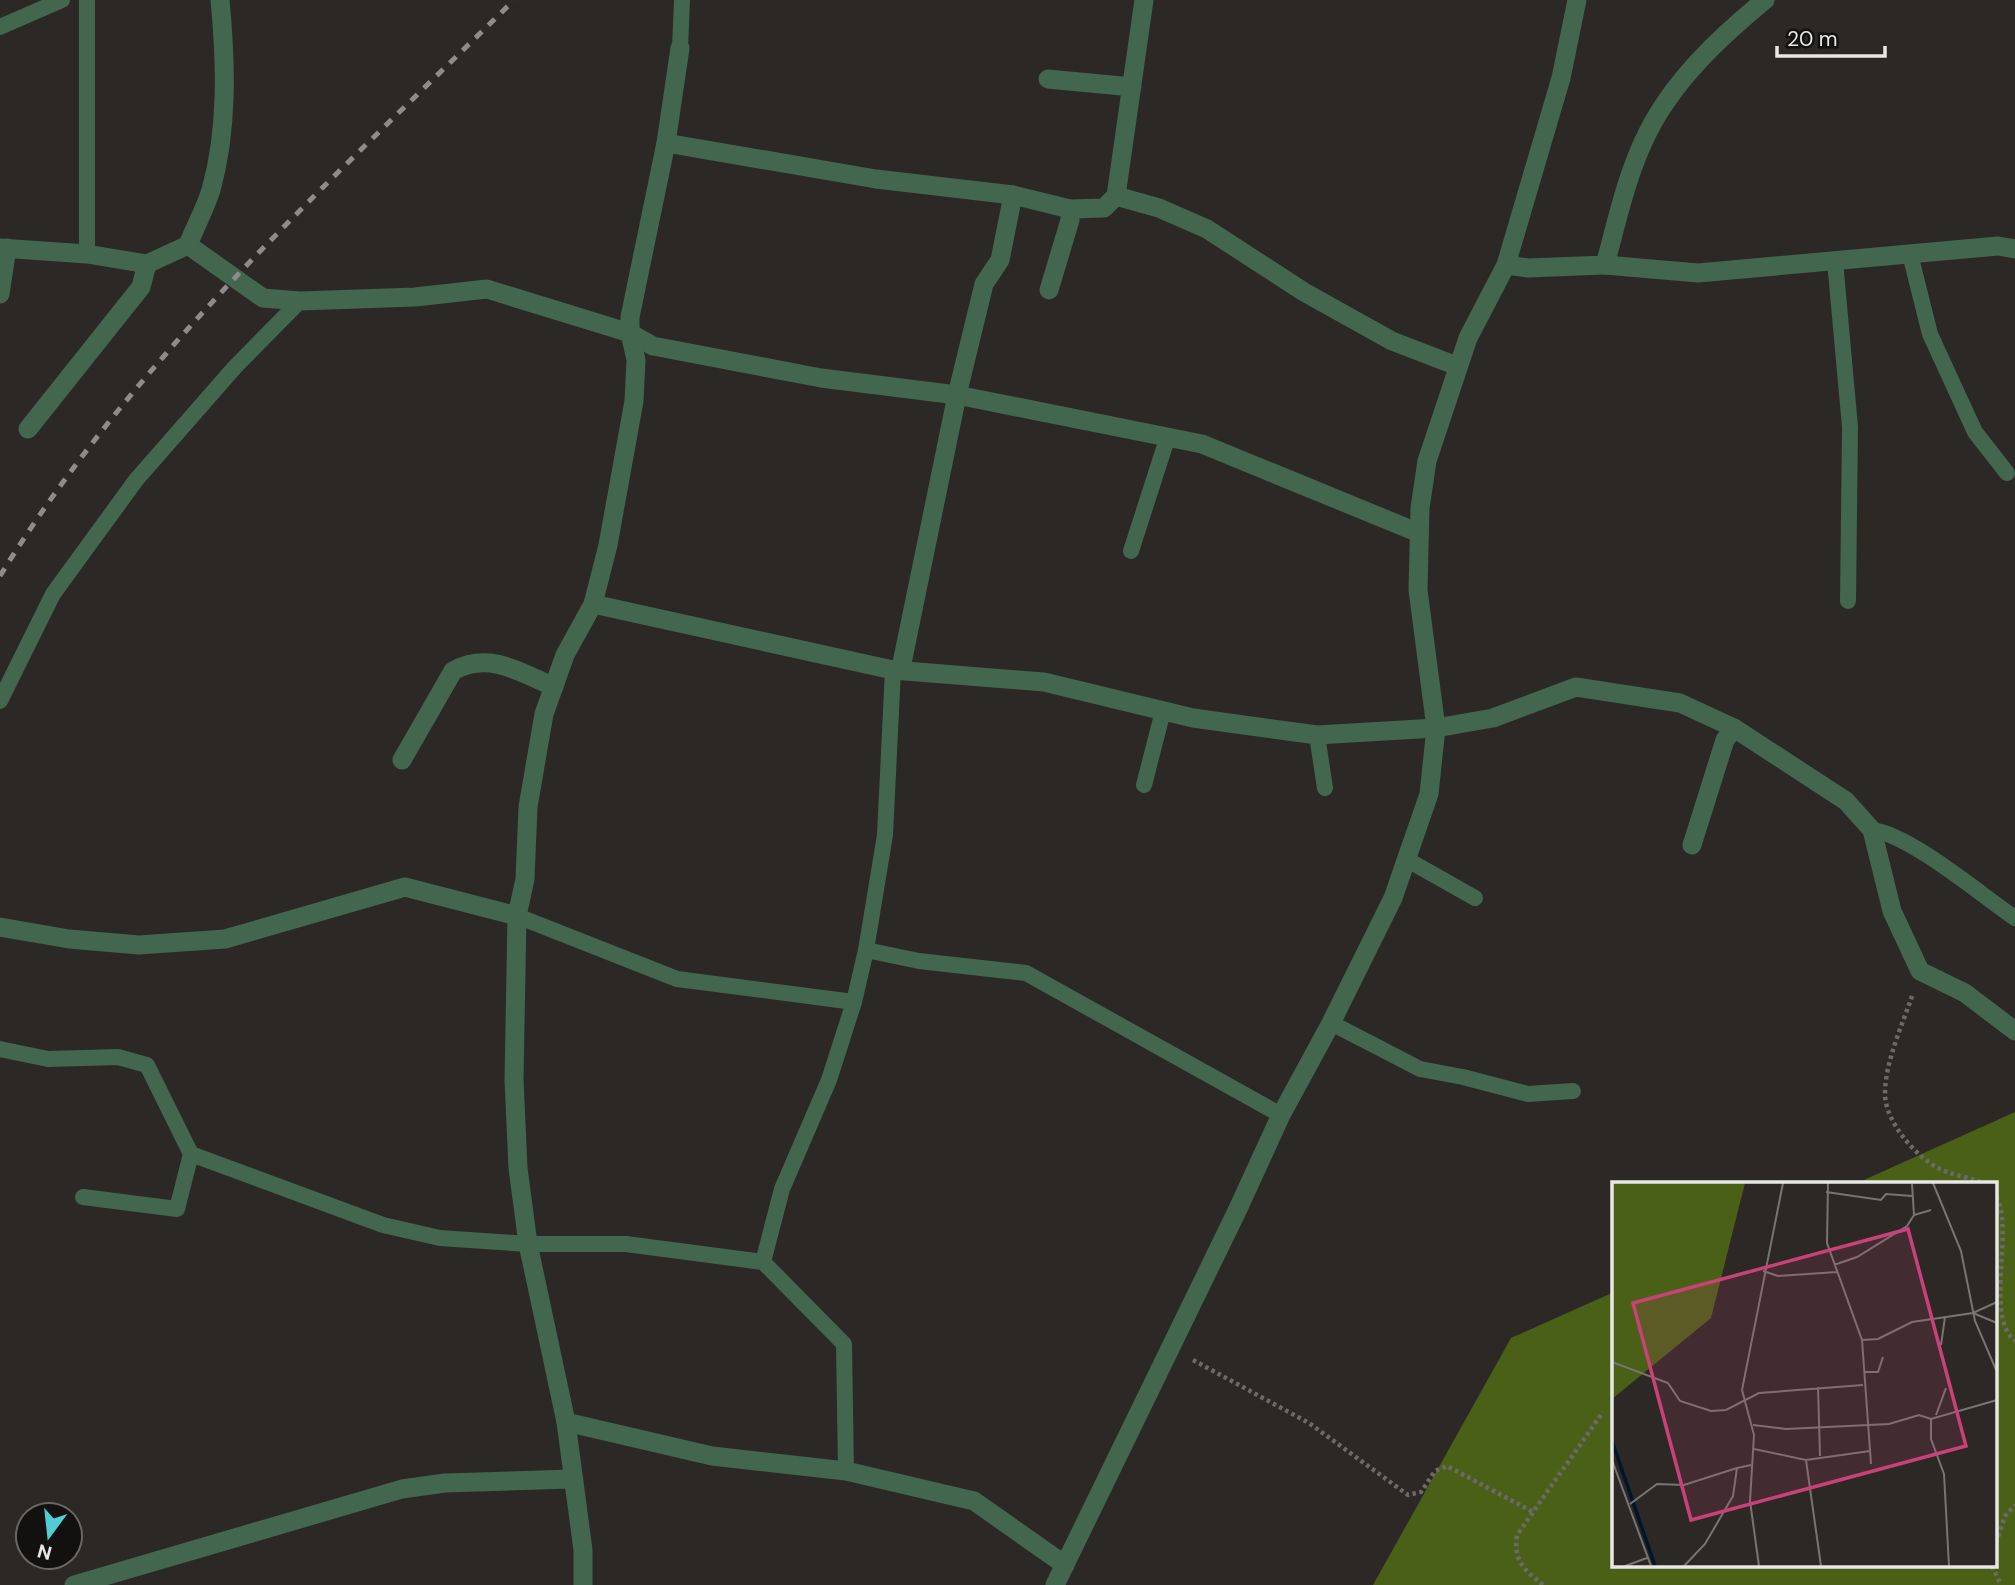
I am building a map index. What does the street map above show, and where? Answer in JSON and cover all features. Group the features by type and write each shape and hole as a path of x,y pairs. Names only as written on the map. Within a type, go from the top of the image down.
{"street":[{"path":"0,294 3,248 87,254 147,264 188,245 210,192 222,141 224,107 220,0"},
{"path":"666,143 876,179 1013,195 1070,209 1104,208 1116,196 1143,0"},
{"path":"1055,1585 1171,1348 1280,1115 1331,1023 1393,898 1429,794 1436,728 1418,590 1419,533 1427,461 1468,338 1506,265 1561,78 1577,0"},
{"path":"1605,265 1622,200 1648,132 1681,80 1738,22 1765,0"},
{"path":"583,1585 583,1550 566,1422 528,1244 518,1168 514,1080 517,916 525,879 528,807 544,714 565,655 593,604 608,545 634,401 636,360 630,333 638,272 666,143 680,48"},
{"path":"1048,79 1132,87"},
{"path":"897,669 957,394 984,284 1000,260 1013,195"},
{"path":"1116,196 1159,208 1207,229 1304,292 1381,335 1457,366"},
{"path":"1049,290 1070,220 1070,209"},
{"path":"188,245 263,299 300,302 415,297 487,289 630,333 653,346 821,378 957,394 1168,436 1202,444 1419,533"},
{"path":"1506,265 1528,268 1605,265 1698,273 1998,246 2015,249"},
{"path":"28,429 141,287 147,264"},
{"path":"593,604 897,669 1044,682 1163,711 1317,735 1436,728 1493,718 1576,687 1680,703 1734,728 1846,801 1872,830 1892,911 1920,971 1965,993 2015,1031"},
{"path":"402,760 453,671 465,664 485,661 509,667 554,687"},
{"path":"1692,845 1725,740 1734,728"},
{"path":"0,927 69,939 139,945 225,939 405,887 517,916"},
{"path":"566,1422 712,1456 846,1471 974,1501 1065,1564"},
{"path":"74,1585 402,1489 445,1483 572,1479"}],"lane":[{"path":"0,27 62,0"},
{"path":"87,0 87,254"},
{"path":"680,48 682,0"},
{"path":"1910,254 1930,334 1975,432 2007,472"},
{"path":"1835,261 1850,427 1848,601"},
{"path":"0,701 53,594 136,480 235,367 300,302"},
{"path":"1131,551 1168,436"},
{"path":"764,1262 782,1189 829,1080 854,1002 866,950 885,835 897,669"},
{"path":"1144,785 1163,711"},
{"path":"1317,735 1325,788"},
{"path":"1872,830 1885,831 1908,845 2015,918"},
{"path":"1406,859 1475,898"},
{"path":"517,916 677,979 854,1002"},
{"path":"866,950 919,961 1026,973 1280,1115"},
{"path":"1331,1023 1420,1069 1528,1094 1573,1091"},
{"path":"0,1049 48,1059 118,1057 147,1065 191,1153 177,1209 83,1197"},
{"path":"191,1153 383,1225 440,1238 528,1244 626,1244 764,1262 844,1344 846,1471"}],"path":[{"path":"1920,971 1891,1059 1885,1096 1896,1124 1913,1151 1940,1170 1979,1182"},
{"path":"1997,1198 2001,1204 2002,1222 2001,1307 2010,1338 2015,1341"},
{"path":"1171,1348 1308,1423 1408,1495 1420,1492 1435,1471 1447,1466 1533,1512"},
{"path":"1543,1585 1523,1569 1515,1551 1517,1535 1603,1412"},
{"path":"1997,1540 2005,1516 2015,1505"},
{"path":"1993,1568 2001,1585"}],"green space":[{"path":"2015,1112 2015,1585 1373,1585 1511,1338 1612,1293 1612,1568 1997,1568 1997,1182 1859,1182"}],"railway":[{"path":"0,576 53,495 174,345 307,203 514,0"}]}
